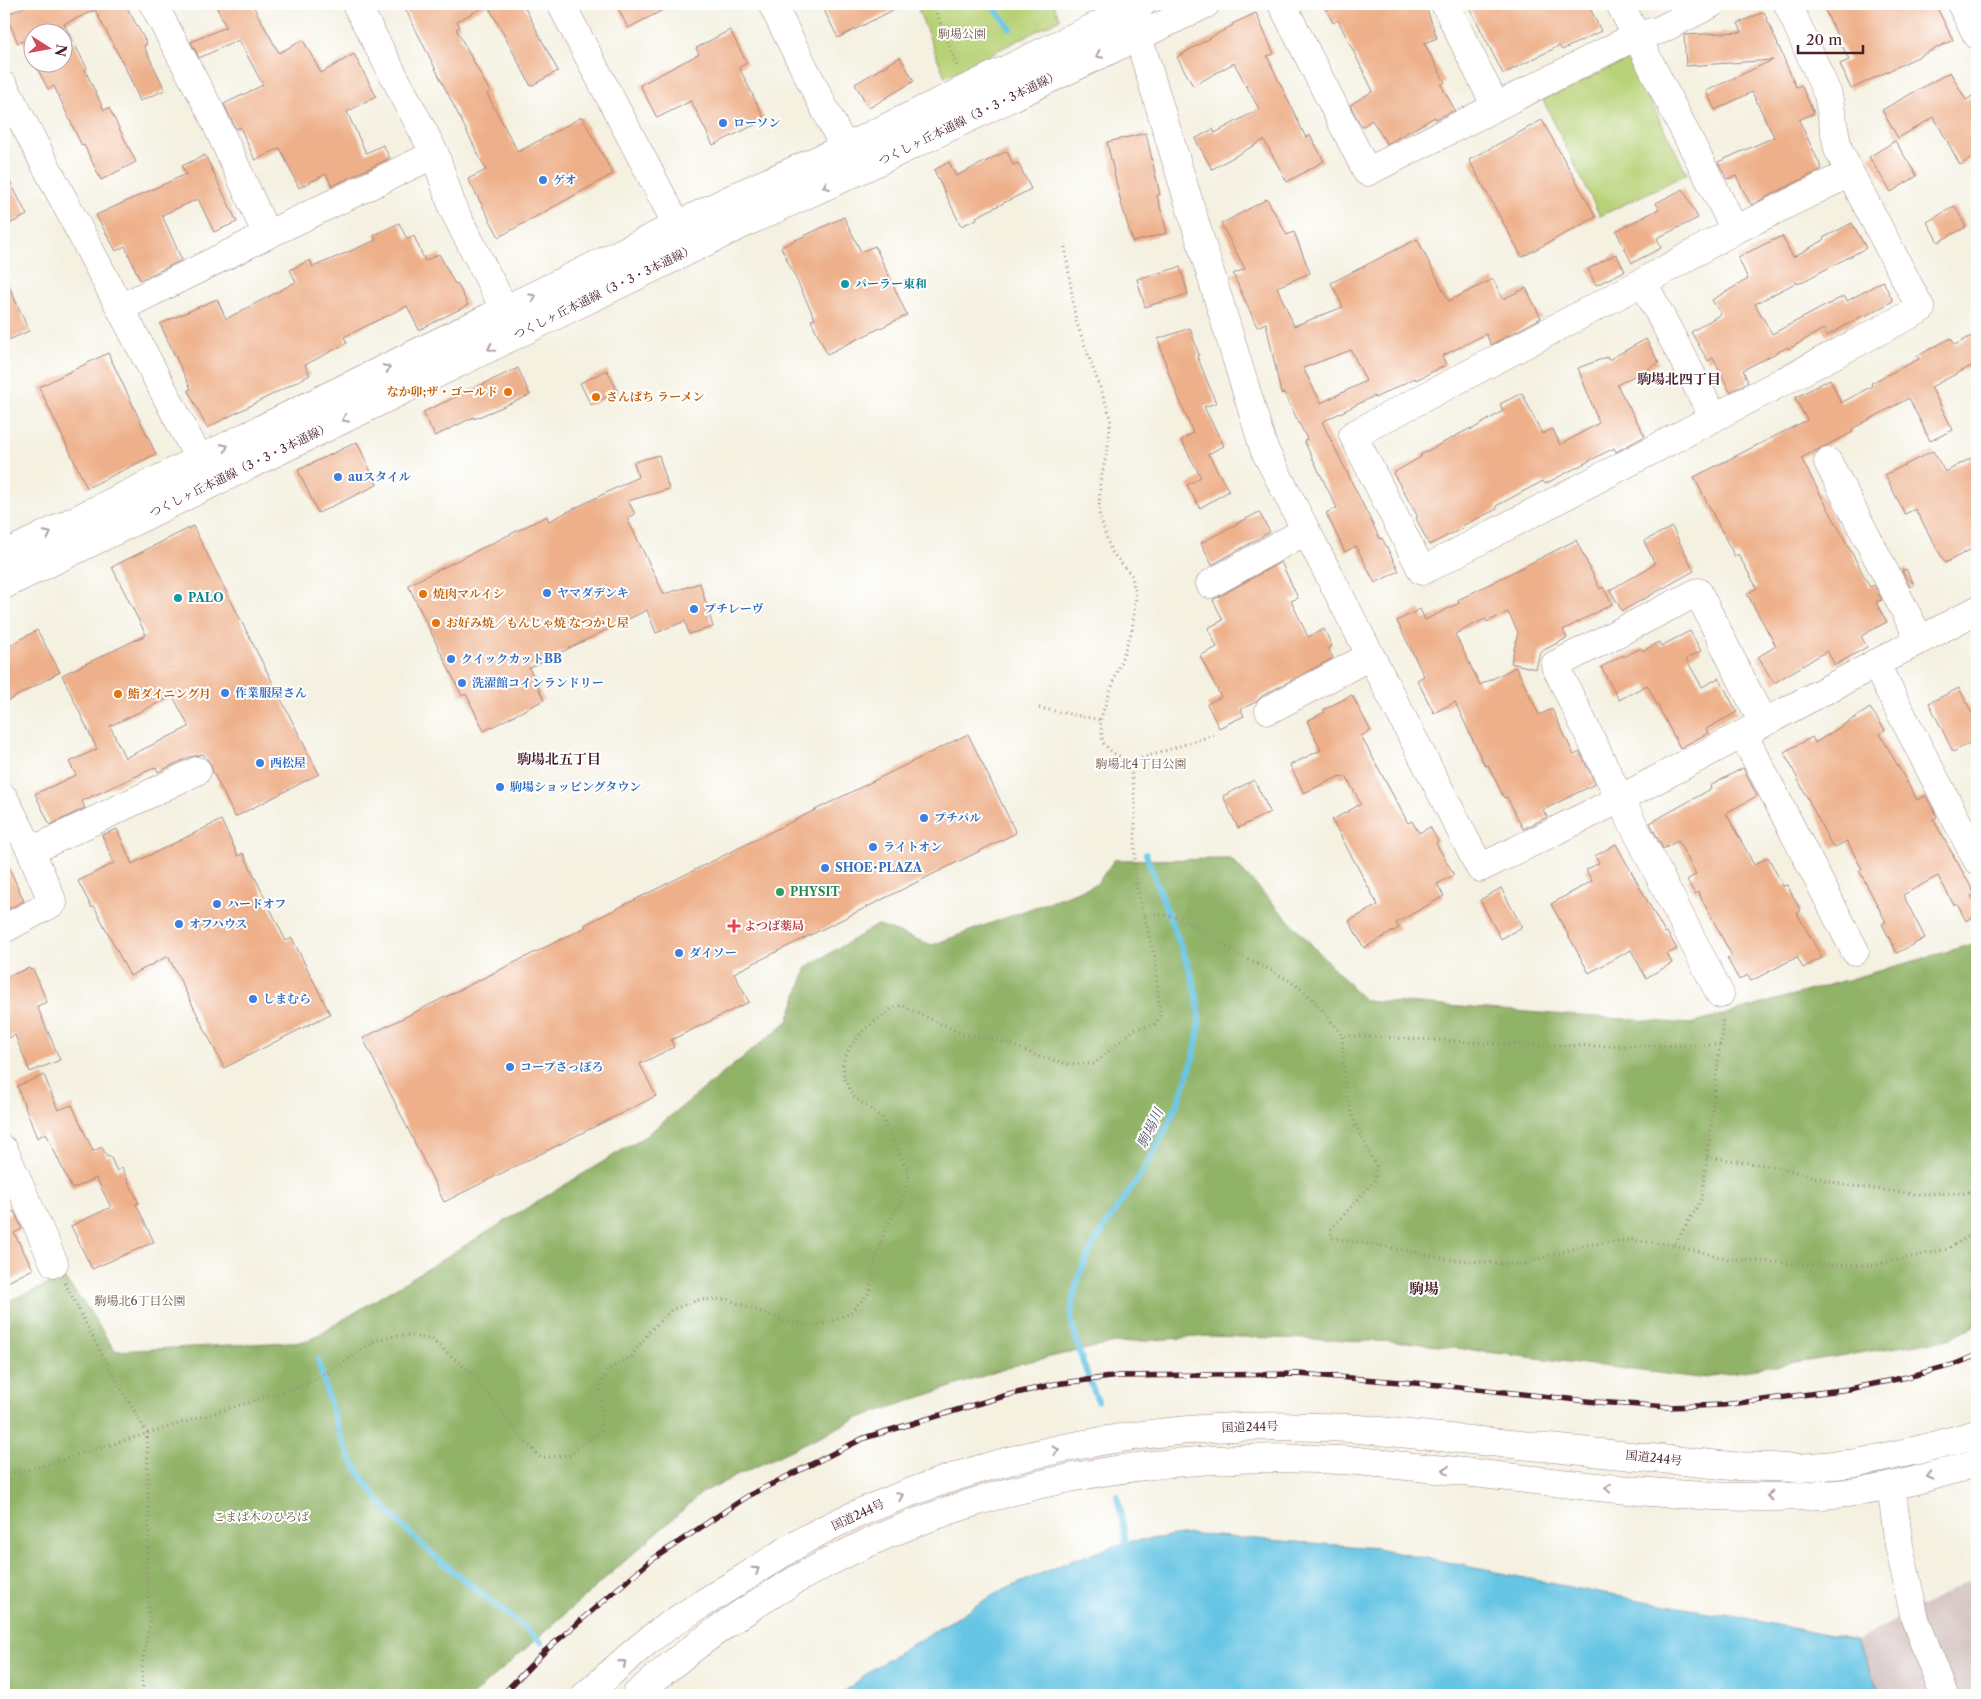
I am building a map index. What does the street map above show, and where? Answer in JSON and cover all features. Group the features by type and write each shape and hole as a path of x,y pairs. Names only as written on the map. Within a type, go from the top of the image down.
{"main road":[{"path":"153,4 211,112 267,234"},
{"path":"356,4 434,154 453,209 505,310 523,332"},
{"path":"561,4 691,250"},
{"path":"772,4 856,172"},
{"name":"つくしヶ丘本通線（3・3・3本通線）","path":"4,585 749,221 856,172 1138,36 1178,10 1206,4"},
{"path":"1282,4 1367,172 1636,36 1660,30 1711,4"},
{"path":"1445,4 1496,107"},
{"path":"1620,4 1735,230"},
{"path":"1788,4 1828,95 1838,149 1921,309 1422,571 1354,435 1643,282 1735,230 1850,173"},
{"path":"1962,4 1977,35"},
{"path":"4,555 737,196 844,148 1134,8 1138,36 1264,450 1480,868 1620,799 1977,610"},
{"path":"4,86 212,484"},
{"path":"120,308 267,234 434,154"},
{"path":"1643,282 1714,418"},
{"path":"1828,462 1920,640"},
{"path":"1210,584 1305,531"},
{"path":"1720,994 1620,799 1555,665 1698,592 1753,728 1855,951"},
{"path":"1269,710 1370,656"},
{"path":"1876,664 1977,860"},
{"path":"31,851 197,770"},
{"path":"4,798 31,851 53,903 4,929"},
{"path":"4,1150 54,1263"},
{"name":"国道244号","path":"586,1695 650,1640 782,1554 846,1518 904,1494 956,1476 1076,1445 1152,1434 1215,1428 1285,1426 1349,1428 1732,1466 1799,1468 1858,1463 1977,1434"},
{"path":"636,1695 717,1629 812,1569 919,1520 965,1504 1017,1489 1083,1476 1218,1460 1341,1460 1665,1494 1764,1496 1849,1493 1891,1486 1977,1463"},
{"path":"1891,1486 1899,1545 1915,1619 1944,1695"}],"path":[{"path":"933,4 960,74"},
{"path":"1066,247 1076,321 1111,418 1100,485 1100,514 1111,551 1132,576 1136,598 1132,630 1100,720 1102,743 1112,752 1130,762 1214,735"},
{"path":"1039,708 1100,720"},
{"path":"4,1475 35,1468 311,1382 374,1341 387,1337 408,1335 432,1340 475,1376 518,1434 541,1458 570,1456 600,1430 601,1384 608,1369 632,1356 648,1332 671,1310 698,1300 727,1299 790,1322 820,1325 849,1314 870,1292 876,1256 885,1231 906,1192 910,1174 882,1118 853,1096 844,1078 843,1062 861,1033 892,1009 901,1005 963,1034 1006,1042 1037,1056 1068,1064 1094,1064 1135,1029 1154,1025 1160,1017 1155,958 1135,881 1134,800 1130,762"},
{"path":"1145,914 1160,913 1177,916 1230,950 1290,981 1327,1014 1342,1034 1345,1088 1355,1124 1376,1166 1375,1180 1331,1229 1332,1238 1405,1250 1445,1259 1520,1265 1586,1245 1632,1240 1674,1244 1728,1259 1803,1264 1875,1265 1947,1249 1977,1231"},
{"path":"1674,1244 1702,1199 1720,1045 1724,1032 1720,994"},
{"path":"1342,1034 1524,1045 1720,1045"},
{"path":"1706,1157 1778,1167 1844,1185 1914,1194 1964,1193 1977,1190"},
{"path":"54,1263 102,1355 147,1433 149,1527 146,1567 150,1622 142,1665 143,1695"}],"shaded area":[{"path":"1977,1577 1977,1695 1882,1695 1856,1641"}],"green space":[{"name":"駒場公園","path":"916,4 1053,4 1060,19 945,77"},
{"path":"1629,59 1687,174 1600,216 1543,100"},
{"name":"こまば木のひろば","path":"1231,859 1364,1000 1691,1024 1977,943 1977,1324 1949,1339 1698,1378 1406,1342 1209,1336 1115,1343 1022,1363 856,1419 703,1492 473,1695 4,1695 4,1303 64,1278 89,1310 115,1351 308,1341 647,1135 788,1021 807,967 877,925 932,945 1097,884 1114,860"}],"water":[{"path":"1189,1534 1377,1548 1599,1593 1731,1616 1856,1641 1882,1695 840,1695 874,1668 995,1594 1065,1563 1126,1542"}],"building":[{"path":"31,4 125,4 147,44 144,46 165,90 140,101 125,67 95,10 68,22 22,22 22,41 18,43 6,15"},
{"path":"215,4 252,4 279,53 303,40 321,73 354,54 376,96 347,112 366,153 383,145 390,158 332,186 326,174 299,188 280,148 255,160 240,127 236,129 224,104 263,85 239,40 199,58 191,42 226,27"},
{"path":"403,4 523,4 558,71 531,86 488,5 457,21 460,27 456,29 490,92 487,94 518,152 582,117 613,174 499,237 468,179 486,170"},
{"path":"616,4 675,4 628,28"},
{"path":"821,4 905,4 838,38"},
{"path":"1323,4 1425,4 1437,38 1424,43 1445,82 1441,85 1455,110 1436,119 1435,117 1387,144 1372,120 1362,127 1350,105 1373,91 1338,20 1333,23"},
{"path":"1468,4 1588,4 1601,31 1562,50 1559,46 1503,74"},
{"path":"1822,4 1935,4 1953,40 1851,89 1840,64 1849,60"},
{"path":"1764,12 1796,87 1801,85 1814,113 1799,120 1822,169 1751,205 1736,176 1727,179 1718,162 1774,137 1752,92 1715,110 1706,91 1773,60 1686,66 1684,35 1742,32 1738,23"},
{"path":"1256,13 1274,54 1267,56 1306,138 1310,135 1324,161 1287,182 1264,140 1212,169 1195,139 1213,129 1215,133 1259,109 1234,63 1193,86 1177,57 1232,24"},
{"path":"730,30 747,63 739,67 765,120 713,145 691,101 657,118 640,85 699,54 696,48"},
{"path":"72,39 87,68 85,70 104,110 109,108 136,162 101,180 84,145 82,146 54,86 48,89 39,72 72,72"},
{"path":"900,57 914,81 869,108 855,84"},
{"path":"1950,72 1966,100 1977,93 1977,155 1960,165 1934,117 1898,138 1882,110"},
{"path":"1542,120 1596,217 1522,257 1469,160"},
{"path":"1146,133 1160,195 1157,195 1167,233 1133,242 1121,203 1107,142"},
{"path":"1895,141 1917,176 1891,192 1869,157"},
{"path":"1007,151 1013,165 1018,163 1031,189 961,226 934,170 949,162 956,176"},
{"path":"205,155 237,222 214,232 198,199 162,215 182,260 140,280 125,246 116,251 96,215 186,174 182,166"},
{"path":"4,169 27,215 4,227"},
{"path":"1683,189 1698,218 1657,238 1661,248 1632,263 1616,231 1659,209 1656,203"},
{"path":"1267,199 1287,235 1294,232 1310,273 1277,287 1294,326 1343,307 1331,283 1417,239 1449,301 1493,279 1503,299 1526,288 1541,318 1491,345 1486,334 1442,356 1446,365 1375,398 1374,396 1322,422 1380,539 1382,538 1399,571 1375,583 1356,546 1345,552 1326,513 1337,508 1304,441 1307,439 1284,393 1281,394 1266,323 1257,327 1233,274 1245,269 1221,224","holes":["1351,350 1366,381 1321,403 1303,368"]},
{"path":"1955,206 1966,227 1938,242 1927,222"},
{"name":"パーラー東和","path":"844,217 861,252 875,246 907,315 827,354 811,320 815,319 781,247"},
{"path":"399,223 407,239 414,236 425,261 439,254 468,305 419,330 407,306 344,337 347,343 305,365 310,375 207,428 188,390 191,389 160,324 217,299 226,319 296,282 290,270 310,260 313,267 376,240 374,235"},
{"path":"1852,223 1866,248 1798,284 1797,282 1755,304 1772,334 1844,296 1847,301 1883,281 1893,301 1827,336 1823,329 1789,349 1788,347 1743,370 1748,382 1730,392 1713,358 1708,361 1691,332 1721,314 1712,300 1748,279 1738,257 1782,236 1793,257"},
{"path":"1616,254 1625,271 1596,285 1588,269"},
{"path":"1180,267 1188,294 1145,307 1137,279"},
{"path":"4,275 29,331 4,342"},
{"path":"1190,328 1199,355 1197,356 1216,403 1204,407 1224,446 1208,454 1229,491 1200,508 1187,485 1201,477 1181,440 1193,433 1169,374 1158,339"},
{"path":"1977,333 1977,363 1931,387 1953,430 1930,441 1909,398 1852,429 1853,432 1801,458 1870,587 1874,585 1882,600 1876,602 1887,622 1861,636 1867,647 1835,665 1827,651 1774,683 1758,657 1776,646 1747,594 1757,588 1738,554 1735,557 1694,477 1807,420 1795,398 1830,379 1841,403 1872,386 1871,383 1919,359 1917,356 1951,338 1955,345"},
{"path":"1646,339 1659,363 1617,385 1645,436 1616,452 1614,448 1545,484 1543,481 1496,506 1497,509 1429,545 1416,518 1418,517 1393,473 1421,457 1420,455 1471,428 1471,430 1503,411 1500,404 1522,393 1542,434 1553,429 1560,445 1599,423 1578,368 1607,357 1608,360"},
{"path":"108,353 156,454 87,488 39,387"},
{"path":"518,368 530,395 474,419 474,417 435,436 423,412"},
{"path":"607,370 618,392 591,405 580,383"},
{"name":"auスタイル","path":"357,442 377,485 318,513 298,470"},
{"path":"1933,451 1945,472 1977,455 1977,546 1945,563 1915,509 1905,514 1885,475"},
{"name":"ヤマダデンキ","path":"659,455 669,489 628,501 635,514 627,518 664,594 700,583 713,627 689,634 685,621 656,633 647,610 529,668 544,700 484,731 466,694 462,696 408,585 547,516 549,521 638,477 634,462"},
{"path":"1259,512 1270,532 1212,565 1201,543"},
{"path":"193,526 319,774 235,817 211,764 203,754 190,757 158,772 156,767 82,801 85,808 50,825 35,794 76,775 69,762 97,749 62,675 146,635 112,567","holes":["173,696 189,727 125,758 110,726"]},
{"path":"1672,527 1694,571 1622,611 1610,590 1655,564 1644,541"},
{"path":"1576,540 1600,589 1603,587 1612,604 1563,630 1567,638 1540,652 1536,669 1511,663 1518,632 1508,612 1487,622 1485,619 1455,634 1480,685 1516,667 1539,715 1552,709 1574,755 1580,752 1595,784 1543,810 1547,817 1523,829 1507,797 1504,798 1488,765 1485,766 1455,702 1434,713 1417,680 1424,676 1397,621 1420,609 1425,620 1459,603 1458,600"},
{"path":"1281,562 1298,598 1291,601 1308,637 1324,629 1332,646 1328,648 1333,658 1262,696 1256,702 1241,709 1244,716 1219,728 1207,704 1221,697 1200,656 1217,647 1208,628 1223,620 1213,600"},
{"path":"1906,569 1914,585 1910,587 1902,571"},
{"path":"37,630 60,672 4,703 4,649"},
{"path":"1690,631 1701,651 1686,659 1702,687 1719,678 1737,712 1706,729 1708,733 1680,748 1647,685 1619,700 1601,667 1641,648 1643,651 1659,642 1661,646"},
{"path":"1959,688 1977,723 1977,739 1953,752 1929,703"},
{"path":"1352,695 1371,731 1361,736 1408,823 1412,821 1419,833 1430,827 1438,841 1436,843 1454,875 1437,884 1444,896 1396,923 1399,928 1364,948 1349,921 1378,905 1332,820 1361,804 1346,776 1341,778 1340,776 1304,793 1290,765 1321,750 1307,721 1325,712 1323,710"},
{"path":"1870,708 1885,730 1880,734 1917,800 1926,796 1937,817 1933,819 1975,894 1971,896 1977,907 1977,915 1966,921 1957,904 1954,905 1938,876 1903,895 1925,938 1897,953 1882,924 1886,922 1859,870 1862,869 1847,841 1833,848 1784,752 1812,737 1815,743"},
{"path":"968,734 1016,833 734,973 749,1002 671,1040 674,1047 640,1064 656,1096 444,1202 363,1038 586,927 584,925"},
{"path":"1743,768 1757,796 1726,813 1754,865 1768,857 1783,886 1787,885 1801,911 1797,913 1822,958 1803,968 1797,957 1751,981 1747,975 1739,980 1727,958 1732,956 1698,892 1695,894 1687,880 1696,874 1678,841 1663,849 1650,823 1711,789 1710,786"},
{"path":"1254,780 1270,812 1238,828 1223,796"},
{"path":"221,820 238,856 243,853 286,941 292,938 330,1014 224,1068 168,956 130,976 94,906 92,908 78,881 114,863 102,835 117,829 132,864"},
{"path":"1616,844 1665,933 1667,932 1677,949 1667,954 1672,963 1646,978 1631,950 1589,973 1551,904 1592,881 1586,870 1599,863 1595,856"},
{"path":"4,856 24,901 4,911"},
{"path":"1501,888 1522,927 1501,939 1480,900"},
{"path":"29,968 30,970 33,969 47,1002 37,1006 60,1060 30,1072 15,1035 4,1040 4,978"},
{"path":"44,1075 58,1110 72,1105 93,1151 102,1147 107,1157 110,1156 117,1171 122,1168 139,1203 136,1204 154,1242 92,1269 71,1226 111,1207 96,1178 72,1189 46,1133 37,1138 17,1086"},
{"path":"14,1211 22,1229 14,1233 33,1269 4,1284 4,1214 5,1216"}],"waterway":[{"name":"駒場川","path":"991,4 1011,29"},
{"name":"駒場川","path":"1098,1401 1082,1359 1072,1324 1071,1315 1079,1276 1096,1240 1141,1174 1170,1120 1187,1078 1193,1057 1199,1019 1193,981 1146,854"},
{"path":"318,1360 342,1441 364,1481 385,1508 434,1556 541,1642"},
{"name":"駒場川","path":"1117,1495 1126,1542"}],"railway":[{"path":"502,1695 545,1651 650,1561 748,1496 864,1438 1004,1396 1055,1384 1119,1376 1298,1374 1440,1385 1596,1402 1669,1407 1723,1405 1849,1389 1953,1365 1977,1355"}],"place":[{"name":"ローソン","path":"723,123"},
{"name":"ゲオ","path":"543,180"},
{"name":"パーラー東和","path":"845,284"},
{"name":"なか卯;ザ・ゴールド","path":"508,392"},
{"name":"さんぱち ラーメン","path":"596,397"},
{"name":"auスタイル","path":"338,477"},
{"name":"ヤマダデンキ","path":"547,593"},
{"name":"焼肉マルイシ","path":"423,594"},
{"name":"PALO","path":"178,598"},
{"name":"プチレーヴ","path":"694,609"},
{"name":"お好み焼／もんじゃ焼 なつかし屋","path":"436,623"},
{"name":"クイックカットBB","path":"451,659"},
{"name":"洗濯館コインランドリー","path":"462,683"},
{"name":"作業服屋さん","path":"225,693"},
{"name":"鮨ダイニング月","path":"118,694"},
{"name":"西松屋","path":"260,763"},
{"name":"駒場ショッピングタウン","path":"500,787"},
{"name":"プチパル","path":"924,818"},
{"name":"ライトオン","path":"873,847"},
{"name":"SHOE･PLAZA","path":"825,868"},
{"name":"PHYSIT","path":"780,892"},
{"name":"ハードオフ","path":"217,904"},
{"name":"オフハウス","path":"179,924"},
{"name":"よつば薬局","path":"734,926"},
{"name":"ダイソー","path":"679,953"},
{"name":"しまむら","path":"253,999"},
{"name":"コープさっぽろ","path":"510,1067"}],"district":[{"name":"駒場北四丁目","path":"1679,379"},
{"name":"駒場北五丁目","path":"559,759"},
{"name":"駒場","path":"1424,1289"}],"park label":[{"name":"駒場北4丁目公園","path":"1141,764"},
{"name":"駒場北6丁目公園","path":"140,1301"}]}
